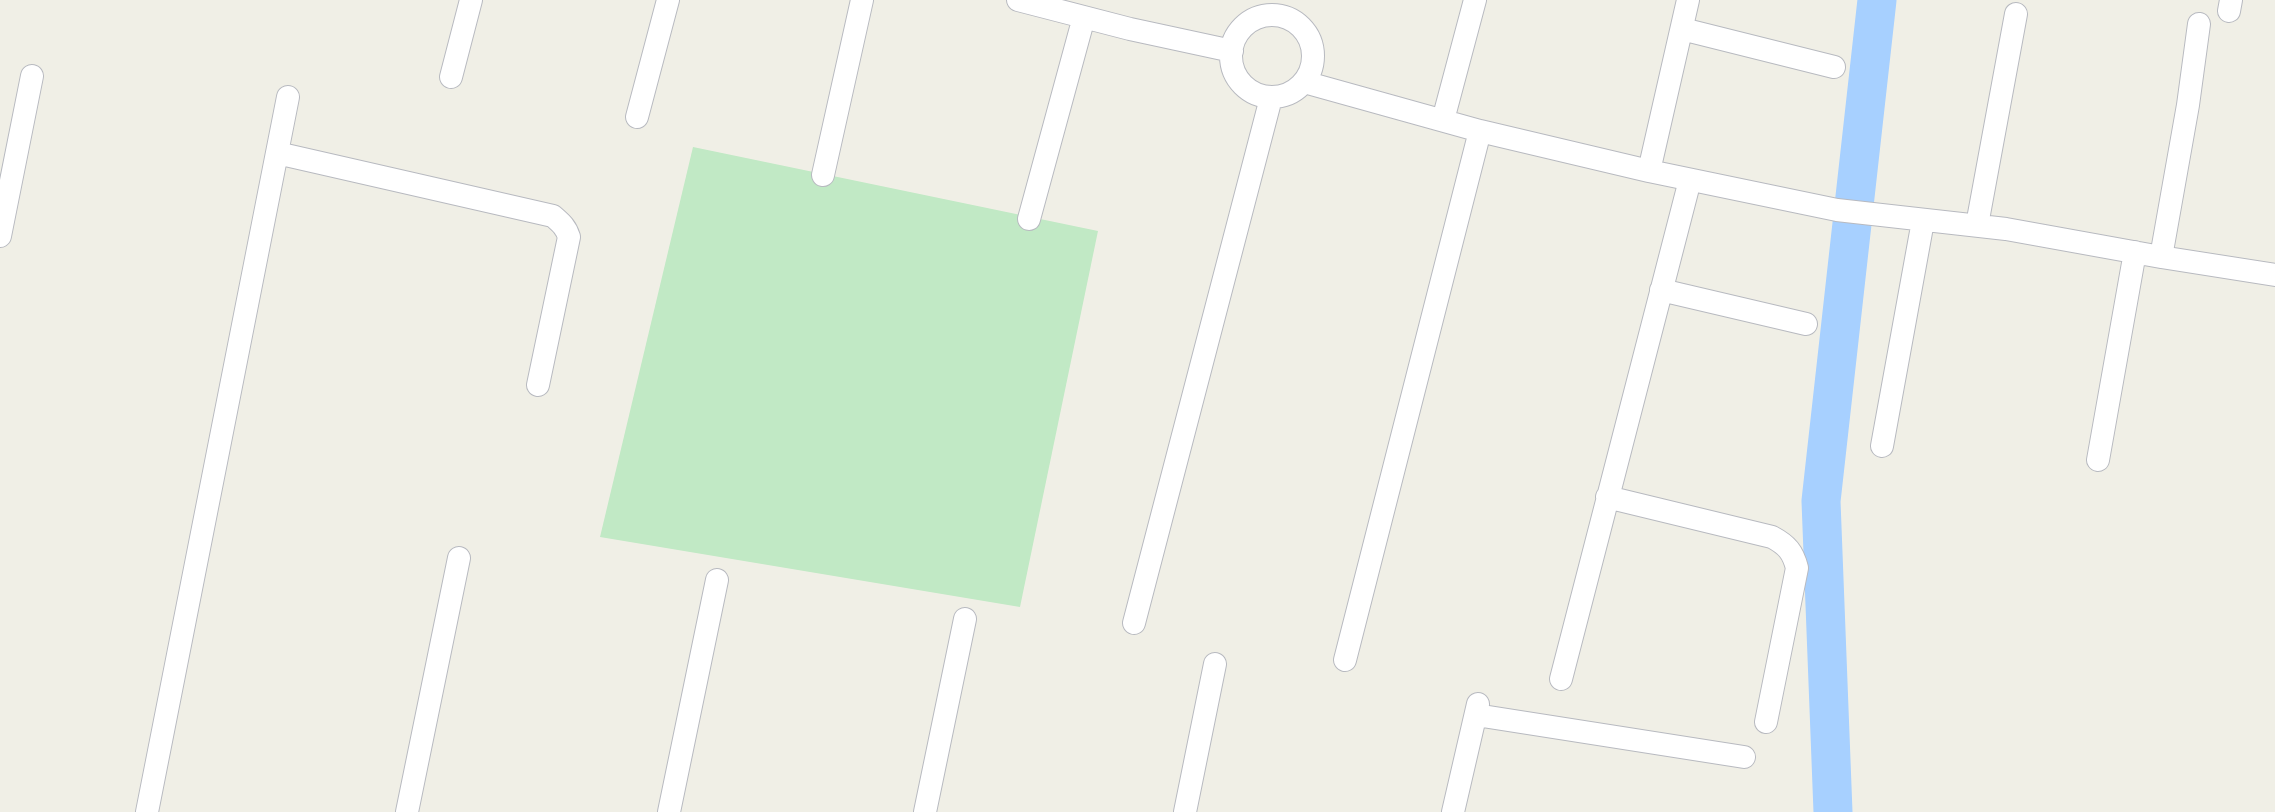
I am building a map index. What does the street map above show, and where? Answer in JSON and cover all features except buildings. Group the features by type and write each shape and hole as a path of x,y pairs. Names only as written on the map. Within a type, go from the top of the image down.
{"street":[{"path":"452,77 471,0"},
{"path":"637,117 668,0"},
{"path":"823,175 862,0"},
{"path":"1018,0 1055,4 1084,17 1232,51"},
{"path":"1443,120 1475,0"},
{"path":"1649,171 1688,0"},
{"path":"1267,8 1294,21 1304,30 1311,42 1314,56 1311,70 1304,82 1295,91 1283,96 1271,98 1258,95 1246,88 1237,78 1232,65 1232,51 1240,32 1267,8"},
{"path":"1977,225 2016,14"},
{"path":"1029,219 1084,17"},
{"path":"2161,257 2188,105 2199,24"},
{"path":"1682,29 1834,67"},
{"path":"0,236 32,76"},
{"path":"1304,82 1480,131 1649,171 1837,210 1923,221 1977,225 2275,275"},
{"path":"146,812 288,97"},
{"path":"1134,623 1271,98"},
{"path":"1345,660 1480,131"},
{"path":"277,153 553,216 567,228 569,237 538,385"},
{"path":"1561,679 1690,180"},
{"path":"1882,446 1923,221"},
{"path":"2098,460 2136,252"},
{"path":"1661,290 1806,324"},
{"path":"1607,497 1772,537 1785,544 1794,554 1797,568 1766,722"},
{"path":"407,812 459,558"},
{"path":"669,812 717,580"},
{"path":"925,812 965,619"},
{"path":"1185,812 1215,664"},
{"path":"1453,812 1477,710 1744,757"}],"green space":[{"path":"693,147 1098,231 1020,607 600,537"}],"waterway":[{"path":"1833,812 1821,501 1877,0"}]}
